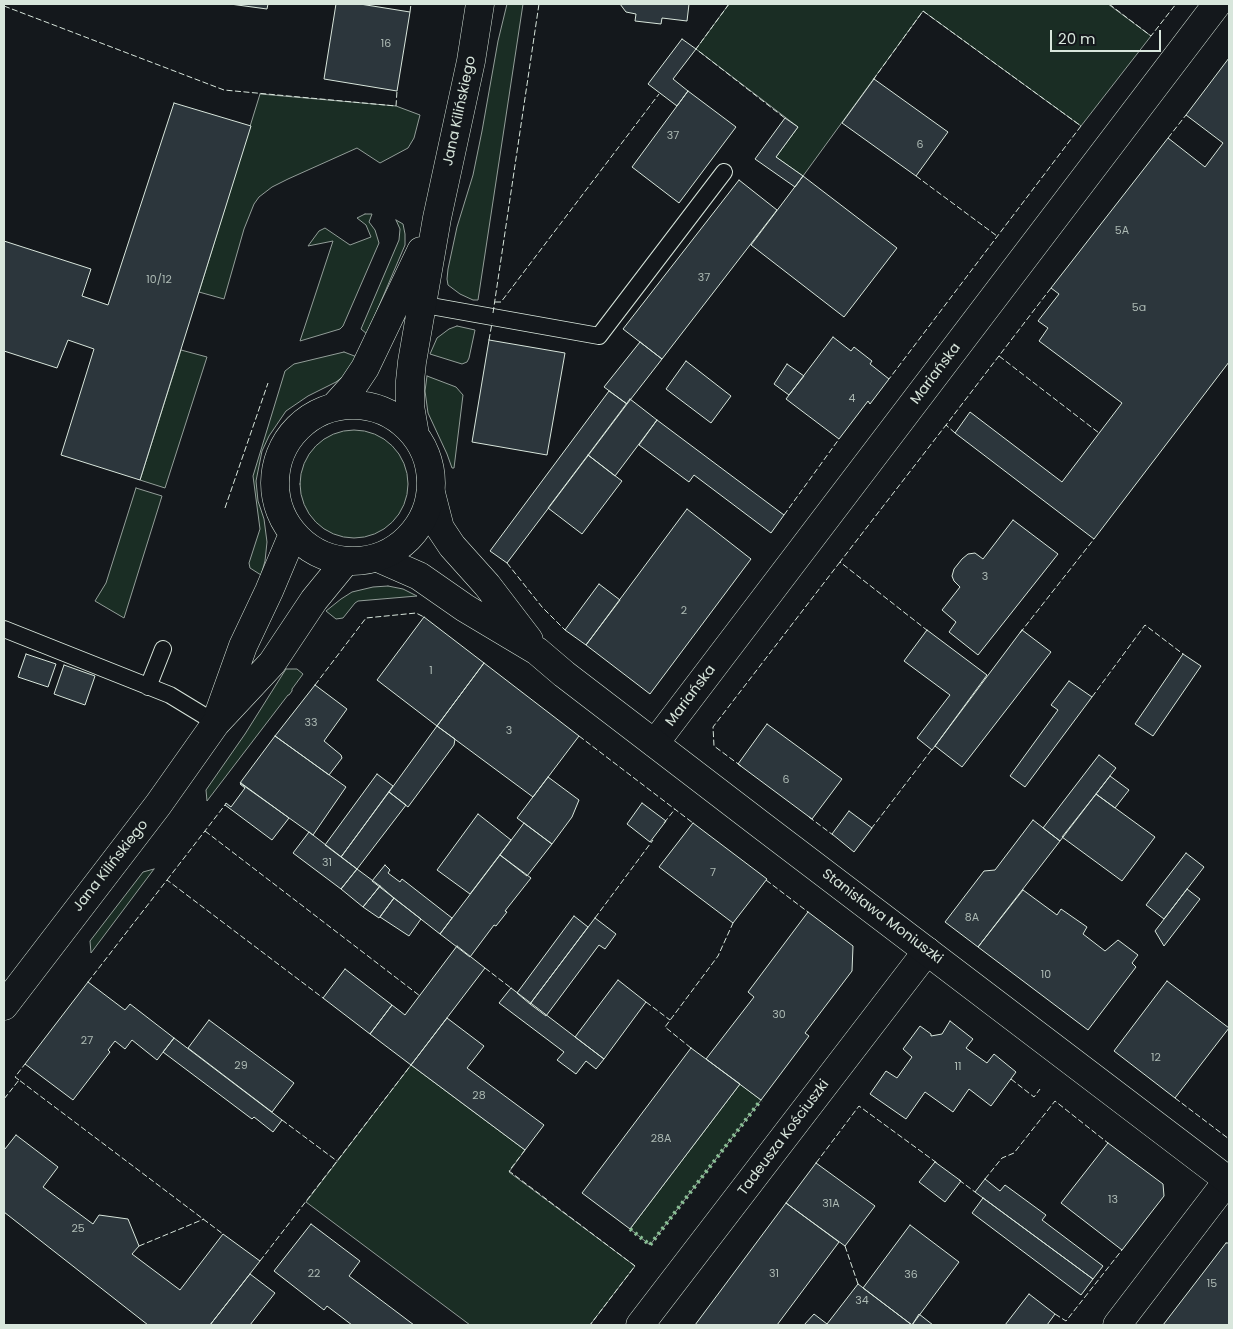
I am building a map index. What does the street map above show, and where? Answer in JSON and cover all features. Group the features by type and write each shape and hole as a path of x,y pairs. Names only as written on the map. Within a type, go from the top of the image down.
{"street":[{"name":"Jana Kilińskiego","path":"335,406 353,386 410,302 437,218 472,61 480,4"},
{"name":"Mariańska","path":"655,743 1217,4"},
{"name":"Jana Kilińskiego","path":"410,302 410,406 415,435"},
{"path":"358,404 379,409 399,419 415,435 425,453 431,472 431,493 425,514 414,533 398,548 378,558 344,562 325,557 307,548 293,534 280,515 274,492 275,469 282,447 296,428 314,414 335,406 358,404"},
{"name":"Stanisława Moniuszki","path":"431,493 440,528 452,546 487,585 537,651"},
{"name":"Jana Kilińskiego","path":"216,723 243,646 293,534"},
{"name":"Stanisława Moniuszki","path":"378,558 419,576 465,608 537,651 564,674 1229,1180"},
{"name":"Jana Kilińskiego","path":"4,1006 158,805 216,723 272,663 314,600 344,562"},
{"name":"Tadeusza Kościuszki","path":"640,1325 927,951"},
{"path":"1117,1325 1229,1180"}],"lane":[{"path":"410,302 599,336 724,172"},
{"path":"4,629 170,695 216,723"},
{"path":"148,687 163,649"}],"green space":[{"path":"507,4 523,4 478,300 473,300 460,294 448,285 448,269 457,227 473,175 498,41"},
{"path":"729,4 1108,4 1151,36 1081,126 923,11 803,176 776,157 798,127 696,49"},
{"path":"260,94 396,106 420,115 414,138 408,148 380,163 357,148 272,187 259,197 254,204 244,229 224,299 199,292"},
{"path":"365,214 372,214 369,222 375,230 379,243 343,326 340,329 300,341 333,241 308,246 319,231 325,228 350,245 371,237 366,225 357,218"},
{"path":"396,220 403,224 405,245 367,334 361,329 399,240 400,229"},
{"path":"457,326 475,330 467,362 462,364 430,354 437,338 449,329"},
{"path":"181,350 207,357 165,488 140,480"},
{"path":"344,352 357,357 344,376 286,411 269,436 262,451 256,481 258,501 264,519 267,542 261,575 250,568 249,563 260,529 253,476 285,371 294,364"},
{"path":"427,376 456,387 463,395 454,468 452,468 428,413 425,391"},
{"path":"354,430 375,434 392,446 404,463 408,484 404,505 392,522 375,534 354,538 333,534 316,522 304,505 300,484 304,463 316,446 333,434"},
{"path":"136,488 162,496 124,618 95,601 106,583"},
{"path":"388,586 403,589 417,596 358,601 343,618 336,619 326,611 352,592"},
{"path":"286,669 297,669 303,674 207,801 206,790 245,734"},
{"path":"154,869 91,953 90,941 143,872"},
{"path":"411,1065 525,1150 509,1172 635,1266 590,1325 470,1325 306,1202"},
{"path":"740,1084 761,1100 650,1245 630,1229"}],"building":[{"path":"230,4 268,4 267,9"},
{"path":"336,4 360,4 410,12 397,91 324,79"},
{"path":"620,4 689,4 687,21 662,18 661,24 635,21 636,14 626,12"},
{"path":"682,39 696,49 673,79 688,91 677,106 648,84"},
{"path":"1229,58 1229,362 1094,539 955,433 970,412 1062,482 1122,403 1039,341 1048,328 1038,321 1059,294 1051,288 1168,138 1205,167 1223,143 1186,115"},
{"path":"874,79 948,132 916,176 842,123"},
{"path":"688,91 736,127 679,203 632,167"},
{"path":"174,103 251,126 140,480 61,455 94,349 68,340 57,368 4,351 4,241 91,269 82,296 108,305"},
{"path":"785,118 798,127 776,157 803,176 795,187 755,159"},
{"path":"803,176 897,248 844,317 751,245"},
{"path":"739,180 777,210 662,359 623,329"},
{"path":"833,337 851,351 854,347 872,361 870,364 889,379 870,404 868,401 839,439 786,399"},
{"path":"489,340 565,353 547,455 472,442"},
{"path":"640,342 662,359 627,404 604,387"},
{"path":"686,361 731,396 711,423 666,389"},
{"path":"787,364 804,376 789,395 774,384"},
{"path":"609,391 627,404 507,563 490,551"},
{"path":"630,399 657,420 615,476 588,455"},
{"path":"657,420 784,515 771,533 694,475 689,482 639,445"},
{"path":"588,455 622,481 582,534 548,508"},
{"path":"687,509 751,559 650,694 586,645"},
{"path":"1013,520 1058,554 978,655 949,632 956,622 942,610 960,587 952,576 954,569 968,554 975,553 983,559"},
{"path":"599,584 620,600 586,645 565,630"},
{"path":"424,617 484,663 437,726 377,680"},
{"path":"927,630 987,675 932,750 917,738 950,695 904,661"},
{"path":"1022,630 1051,652 962,767 935,746"},
{"path":"26,654 56,664 48,687 18,677"},
{"path":"1183,654 1201,666 1153,736 1135,724"},
{"path":"484,663 579,736 533,797 437,726"},
{"path":"64,665 95,676 85,705 54,694"},
{"path":"1069,681 1092,697 1025,787 1010,776 1058,710 1051,705"},
{"path":"315,685 347,709 324,741 342,758 329,775 275,736"},
{"path":"767,724 842,779 812,819 738,764"},
{"path":"437,726 455,739 454,745 408,807 389,792"},
{"path":"275,736 346,787 313,835 240,783"},
{"path":"1099,755 1116,768 1060,841 1043,828"},
{"path":"377,774 393,786 341,857 325,845"},
{"path":"1110,776 1129,790 1115,808 1096,794"},
{"path":"548,777 579,800 572,817 552,844 517,818"},
{"path":"241,783 289,818 272,840 225,805 226,803 231,807 245,788"},
{"path":"389,792 406,805 357,869 341,857"},
{"path":"1096,794 1155,837 1122,881 1062,837"},
{"path":"642,803 666,821 650,842 627,824"},
{"path":"849,811 872,828 854,852 832,834"},
{"path":"478,814 511,840 470,894 437,870"},
{"path":"1033,820 1060,841 978,947 945,922 984,871 995,870"},
{"path":"524,823 552,844 527,876 500,855"},
{"path":"693,823 767,879 733,923 659,867"},
{"path":"309,832 357,869 341,889 293,853"},
{"path":"1186,853 1204,867 1164,919 1146,905"},
{"path":"500,855 531,878 505,911 507,912 496,926 494,925 470,957 440,934"},
{"path":"385,865 390,870 388,873 400,882 402,879 452,918 440,934 372,881"},
{"path":"357,869 380,886 363,907 341,889"},
{"path":"380,886 394,898 379,918 363,907"},
{"path":"1187,889 1200,899 1164,946 1155,931"},
{"path":"1023,890 1057,915 1061,909 1087,927 1083,934 1105,951 1118,940 1138,955 1132,963 1136,967 1088,1030 978,947"},
{"path":"394,898 421,919 409,936 380,917"},
{"path":"808,912 853,946 852,971 805,1033 809,1036 761,1100 706,1059 754,997 748,992"},
{"path":"574,916 588,927 530,1004 517,993"},
{"path":"595,918 616,934 605,949 599,945 546,1016 530,1004"},
{"path":"457,946 485,968 411,1065 370,1034 392,1005 405,1015"},
{"path":"345,969 392,1005 370,1034 323,998"},
{"path":"618,980 646,1002 604,1059 575,1037"},
{"path":"1167,981 1229,1028 1175,1098 1114,1051"},
{"path":"88,982 125,1010 130,1004 174,1038 157,1060 132,1040 125,1049 115,1041 108,1050 110,1052 73,1100 25,1064"},
{"path":"511,988 604,1059 596,1069 586,1061 576,1074 557,1060 564,1052 499,1003"},
{"path":"447,1018 484,1046 467,1068 544,1125 525,1150 411,1065"},
{"path":"209,1020 294,1083 272,1112 188,1048"},
{"path":"950,1021 973,1039 966,1048 987,1063 994,1054 1016,1072 991,1106 969,1089 953,1112 925,1092 906,1119 870,1094 886,1071 897,1078 912,1057 903,1049 920,1026 931,1036 942,1034"},
{"path":"174,1038 282,1120 273,1132 254,1117 252,1119 163,1052"},
{"path":"691,1048 740,1084 630,1229 582,1193"},
{"path":"16,1135 58,1167 43,1187 93,1224 99,1215 128,1219 139,1246 132,1254 180,1290 223,1234 260,1261 210,1325 148,1325 4,1212 4,1148"},
{"path":"1108,1143 1163,1184 1164,1196 1122,1250 1061,1203"},
{"path":"935,1162 961,1181 945,1202 919,1182"},
{"path":"816,1163 875,1206 845,1246 786,1203"},
{"path":"985,1179 1000,1191 1005,1185 1046,1215 1042,1220 1103,1266 1093,1279 975,1192"},
{"path":"983,1198 1093,1279 1081,1295 972,1213"},
{"path":"786,1203 839,1242 777,1325 695,1325"},
{"path":"311,1224 360,1261 349,1276 414,1325 352,1325 327,1306 324,1310 274,1271"},
{"path":"910,1225 959,1262 912,1325 863,1288"},
{"path":"1226,1243 1229,1243 1229,1325 1163,1325"},
{"path":"250,1274 275,1293 250,1325 210,1325"},
{"path":"858,1284 912,1325 804,1325 814,1314 827,1324"},
{"path":"1029,1294 1055,1314 1047,1325 1005,1325"},
{"path":"919,1314 933,1325 912,1325"}],"hedge":[{"path":"630,1229 650,1245 761,1100"}],"fence":[{"path":"410,12 411,4"},
{"path":"493,313 539,4"},
{"path":"729,4 696,49 786,119"},
{"path":"1109,4 1151,36 1176,4"},
{"path":"4,6 224,90 396,106 397,91"},
{"path":"873,80 923,11 1081,126 889,379"},
{"path":"495,302 501,302 659,94"},
{"path":"1168,138 1186,115"},
{"path":"916,176 997,236"},
{"path":"955,433 946,425 1051,288"},
{"path":"489,340 492,323"},
{"path":"999,356 1099,433"},
{"path":"225,508 268,383"},
{"path":"928,631 840,562 946,425"},
{"path":"784,515 839,439"},
{"path":"1020,633 1094,539"},
{"path":"741,766 714,746 713,727 840,562"},
{"path":"507,563 542,607 565,630"},
{"path":"315,685 366,618 416,613 424,617"},
{"path":"1092,697 1145,625 1183,654"},
{"path":"579,736 693,823"},
{"path":"871,829 933,748"},
{"path":"167,880 225,805"},
{"path":"664,823 675,809"},
{"path":"809,817 833,835"},
{"path":"205,831 420,996"},
{"path":"595,918 653,840"},
{"path":"88,982 167,880 323,998"},
{"path":"766,880 808,912"},
{"path":"691,1048 665,1027 718,956 733,923"},
{"path":"485,968 511,988"},
{"path":"646,1002 670,1020"},
{"path":"19,1080 15,1077 25,1064"},
{"path":"260,1261 411,1065"},
{"path":"1011,1079 1034,1097 1040,1089"},
{"path":"4,1099 19,1080 223,1234"},
{"path":"1175,1098 1229,1139"},
{"path":"985,1179 1002,1158 1014,1153 1055,1101 1108,1143"},
{"path":"816,1163 859,1106 937,1163"},
{"path":"282,1120 337,1161"},
{"path":"525,1150 509,1171 635,1266 590,1325"},
{"path":"959,1180 975,1192"},
{"path":"139,1246 204,1219"},
{"path":"845,1246 858,1284"},
{"path":"1055,1314 1066,1321 1122,1250"}]}
